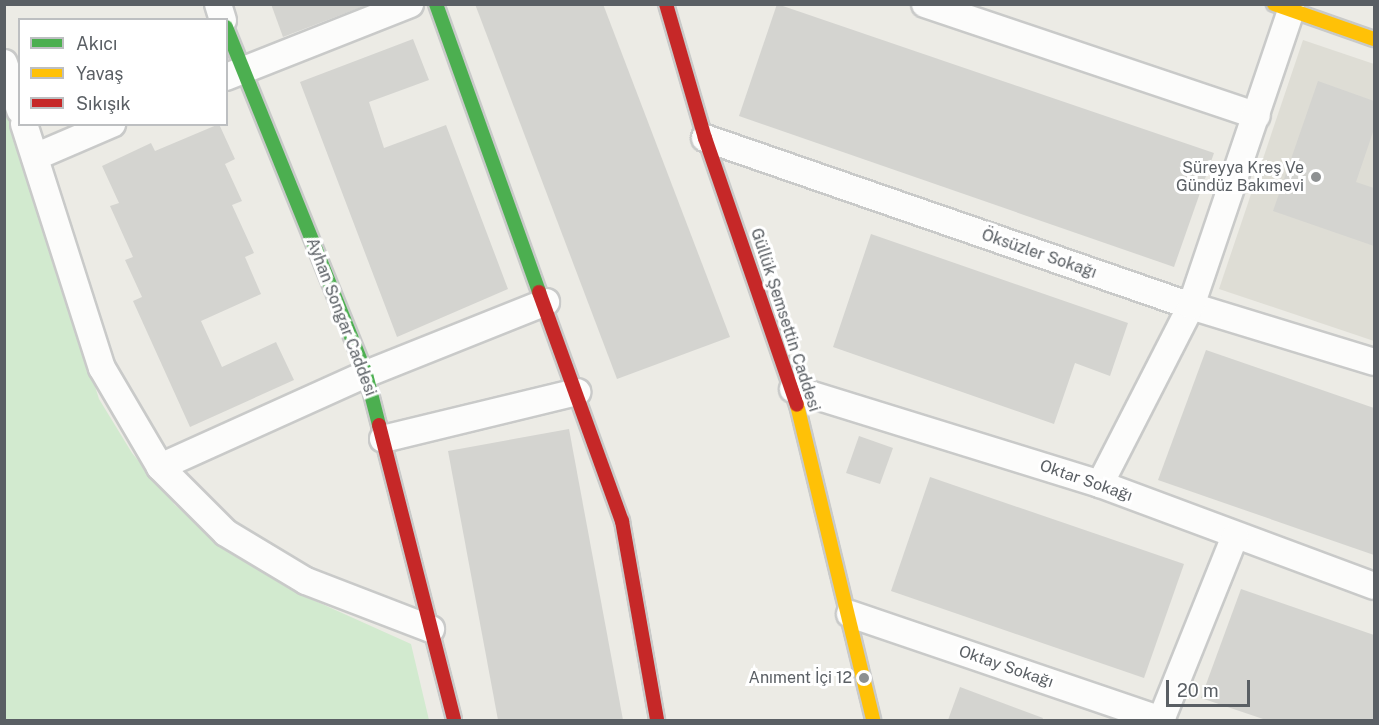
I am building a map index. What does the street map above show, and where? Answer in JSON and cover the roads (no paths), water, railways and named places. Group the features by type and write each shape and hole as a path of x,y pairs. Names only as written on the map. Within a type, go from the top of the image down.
{"street":[{"path":"235,73 410,4"},
{"path":"436,4 546,302 622,521 657,720"},
{"name":"Güllük Şemsettin Caddesi","path":"666,4 705,138 793,389 850,614 873,720"},
{"path":"925,4 1257,117"},
{"path":"1100,484 1191,306 1257,117 1282,7 1336,14 1374,39"},
{"name":"Ayhan Songar Caddesi","path":"228,37 235,73 366,374 454,720"},
{"path":"4,63 18,104"},
{"path":"25,126 102,368 160,467 226,533 306,581 431,629"},
{"path":"35,157 107,126"},
{"name":"Öksüzler Sokağı","path":"705,138 1191,306 1374,362"},
{"path":"160,467 366,374 546,302"},
{"name":"Oktar Sokağı","path":"793,389 1100,484 1374,586"},
{"path":"383,439 577,392"},
{"path":"1162,720 1235,536"},
{"name":"Oktay Sokağı","path":"850,614 1162,720"}],"place":[{"name":"Süreyya Kreş Ve Gündüz Bakımevi","path":"1316,177"},
{"name":"Anıment İçi 12","path":"864,678"}]}
